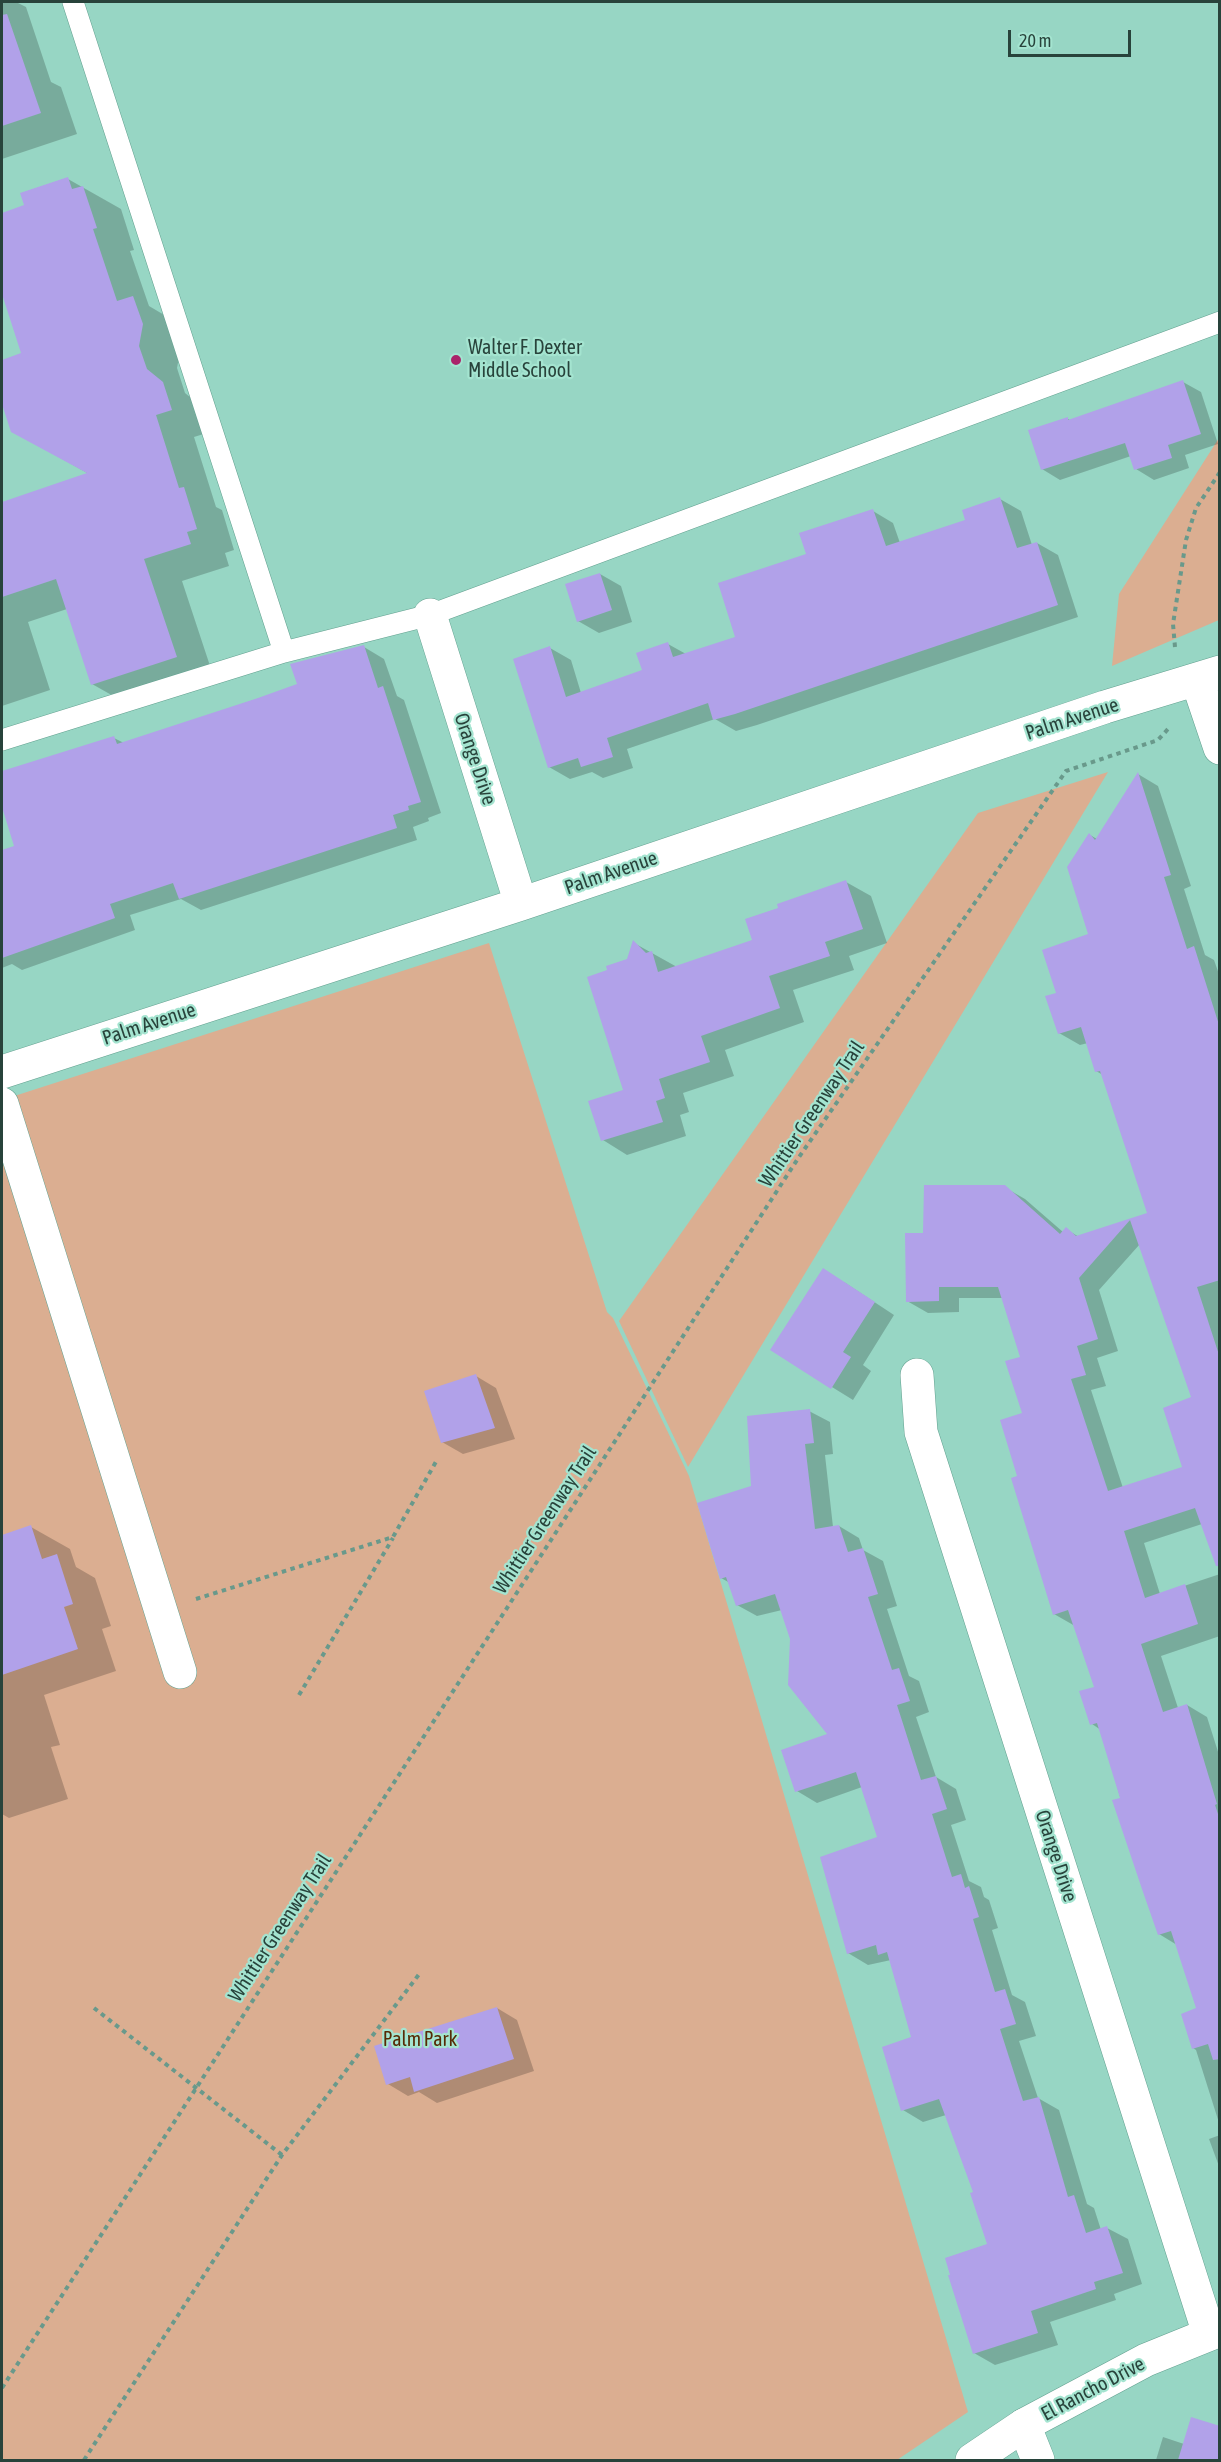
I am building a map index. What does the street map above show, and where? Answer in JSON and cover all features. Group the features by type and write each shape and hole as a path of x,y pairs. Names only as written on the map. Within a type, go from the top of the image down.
{"street":[{"name":"Orange Drive","path":"430,615 521,903"},
{"name":"Palm Avenue","path":"2,1072 521,903 1105,707 1208,676"},
{"path":"1208,676 1220,747"},
{"path":"2,1104 180,1672"},
{"name":"Orange Drive","path":"917,1376 921,1432 1214,2332"},
{"name":"El Rancho Drive","path":"972,2460 1024,2426 1146,2360 1214,2332"},
{"path":"1024,2426 1038,2460"}],"lane":[{"path":"73,2 284,652"},
{"path":"2,740 284,652 430,615 1220,322"}],"path":[{"path":"1176,652 1173,624 1186,540 1196,508 1220,472"},
{"name":"Whittier Greenway Trail","path":"2,2388 195,2086 797,1160 1066,771 1158,740 1168,729"},
{"path":"299,1695 437,1460"},
{"path":"161,1610 393,1537"},
{"path":"84,2460 282,2156 420,1973"},
{"path":"94,2008 282,2156"}],"green space":[{"path":"1219,438 1219,620 1112,666 1119,594"},
{"path":"1108,772 688,1467 619,1321 978,813"},
{"name":"Palm Park","path":"489,943 607,1312 613,1318 689,1476 968,2412 897,2460 2,2460 2,1100"}],"building":[{"path":"7,14 41,113 2,126 2,15"},
{"path":"68,177 72,189 83,186 97,228 93,229 117,301 133,296 143,324 139,346 147,369 163,382 172,410 156,415 179,488 184,487 197,529 187,532 191,544 144,559 177,657 91,685 56,579 2,597 2,502 87,473 11,432 2,404 2,360 21,353 2,294 2,213 24,205 20,193"},
{"path":"1183,380 1201,434 1168,445 1172,458 1134,470 1125,443 1041,470 1028,430 1068,417 1068,420"},
{"path":"1000,497 1017,548 1037,542 1058,605 735,714 713,720 708,703 607,738 613,757 581,767 578,758 548,768 513,659 550,646 566,697 642,670 636,653 668,642 673,657 735,637 718,583 806,554 799,533 873,509 886,546 965,520 962,510"},
{"path":"600,573 612,610 577,622 565,584"},
{"path":"364,645 378,688 383,686 421,802 408,806 409,810 393,815 397,828 179,899 173,883 110,904 115,918 2,958 2,850 14,846 2,807 2,771 114,736 117,744 258,698 297,684 290,664"},
{"path":"1138,772 1171,875 1164,877 1187,949 1194,946 1220,1028 1220,1280 1197,1287 1220,1358 1220,1566 1216,1566 1195,1508 1124,1531 1145,1598 1185,1584 1198,1624 1141,1644 1163,1712 1187,1704 1220,1820 1220,2059 1213,2060 1208,2044 1192,2049 1181,2014 1196,2008 1171,1931 1158,1935 1112,1800 1120,1798 1097,1723 1090,1725 1079,1691 1094,1687 1068,1610 1053,1615 1011,1478 1017,1476 1000,1420 1022,1413 1005,1361 1020,1357 998,1287 939,1287 939,1301 906,1302 905,1233 923,1233 924,1185 1005,1185 1060,1234 1066,1227 1076,1236 1147,1213 1100,1071 1095,1072 1081,1027 1058,1034 1045,996 1056,993 1042,950 1088,934 1067,867 1089,833 1095,840","holes":["1130,1220 1191,1397 1163,1408 1182,1467 1108,1491 1071,1379 1086,1375 1077,1346 1098,1339 1079,1278"]},
{"path":"846,880 863,929 825,942 830,956 769,976 780,1008 701,1036 710,1062 659,1079 665,1098 656,1101 663,1122 601,1141 588,1101 623,1090 587,977 607,970 606,966 627,959 633,940 646,953 652,951 658,972 752,940 745,919 778,908 777,904"},
{"path":"823,1268 875,1302 843,1352 851,1357 831,1389 770,1350"},
{"path":"476,1374 495,1428 441,1443 424,1391"},
{"path":"810,1409 814,1443 805,1444 815,1529 839,1525 848,1552 863,1548 878,1594 868,1597 892,1670 899,1668 910,1701 897,1705 921,1780 936,1776 947,1809 932,1814 952,1877 961,1874 965,1888 969,1886 979,1917 973,1919 995,1992 1005,1989 1016,2024 1000,2029 1023,2101 1039,2097 1068,2197 1074,2195 1086,2233 1107,2226 1123,2273 1094,2282 1096,2289 1031,2311 1038,2333 973,2354 948,2275 950,2275 945,2258 987,2244 970,2193 973,2192 939,2099 901,2111 882,2047 911,2037 887,1952 878,1955 876,1945 847,1954 820,1857 877,1837 856,1772 795,1792 781,1750 827,1734 788,1685 790,1639 775,1594 736,1606 726,1577 720,1579 697,1503 751,1486 747,1416"},
{"path":"31,1525 42,1559 57,1554 73,1604 64,1607 78,1649 2,1675 2,1535"},
{"path":"497,2007 514,2059 414,2092 410,2077 386,2085 374,2046"},
{"path":"1191,2417 1220,2426 1220,2460 1178,2460"}],"place":[{"name":"Walter F. Dexter Middle School","path":"456,360"}]}
